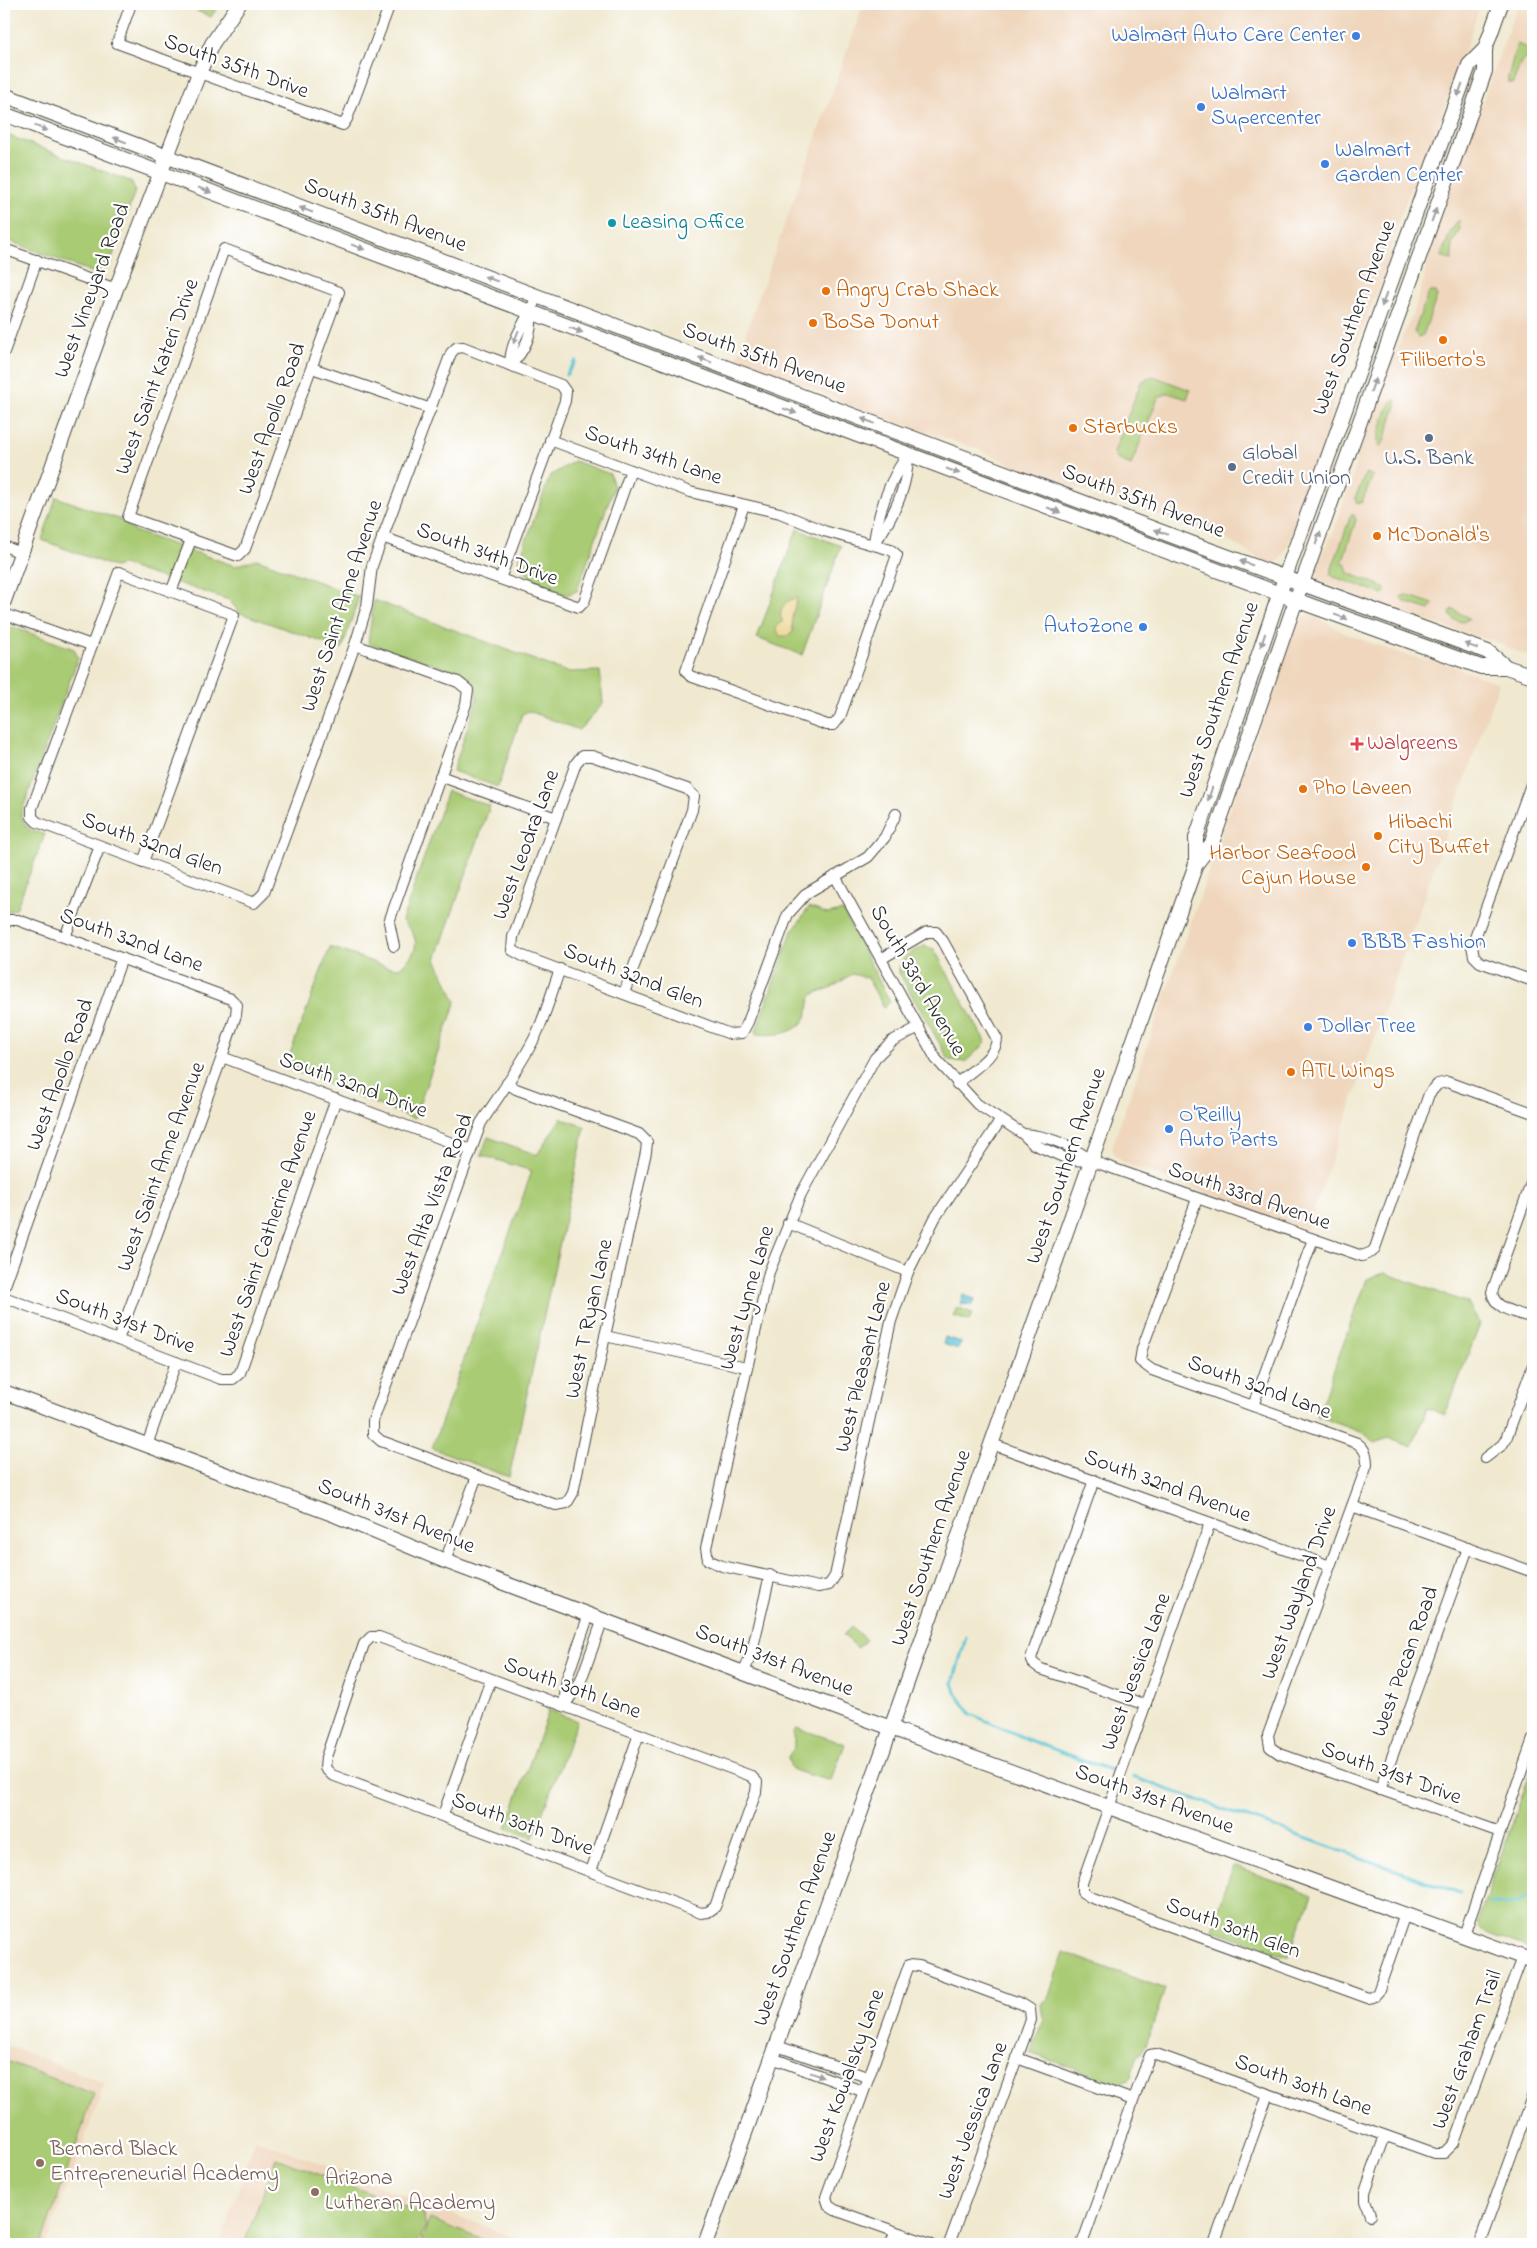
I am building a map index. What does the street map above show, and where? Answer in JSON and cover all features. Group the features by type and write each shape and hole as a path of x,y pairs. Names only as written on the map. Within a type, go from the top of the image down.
{"main road":[{"name":"West Vineyard Road","path":"4,601 116,289 198,73 212,44 239,4"},
{"name":"West Southern Avenue","path":"705,2244 891,1728 1196,864 1212,842 1296,600 1485,71 1485,49 1501,4"},
{"name":"West Southern Avenue","path":"1196,864 1196,838 1285,577 1469,65 1485,49"},
{"name":"South 35th Avenue","path":"4,95 1014,477 1488,652 1506,666 1533,676"},
{"name":"South 35th Avenue","path":"4,114 1279,594 1481,667 1506,666"},
{"path":"1008,493 1014,477"},
{"name":"South 31st Avenue","path":"4,1392 335,1515 445,1561 891,1728 1527,1959"}],"street":[{"name":"South 35th Drive","path":"131,4 117,43 343,125 348,119 390,4"},
{"path":"4,249 116,289"},
{"name":"West Saint Kateri Drive","path":"191,540 128,517 224,249 339,292"},
{"path":"4,352 37,260"},
{"name":"West Apollo Road","path":"191,540 238,556 245,549 339,292"},
{"path":"500,579 566,392 561,385 510,365 520,356 532,325 530,313 537,296"},
{"name":"West Saint Anne Avenue","path":"254,902 264,893 355,646 367,606 372,566 451,353 456,348 463,347 510,365"},
{"path":"312,368 431,409"},
{"name":"South 34th Lane","path":"550,440 690,492 780,513 824,531 874,544 897,555 850,690 834,725 827,725 690,676 686,671 744,505"},
{"path":"874,544 878,519 888,492 897,469 908,454"},
{"path":"874,544 889,523 899,497 908,473 908,454"},
{"name":"South 34th Drive","path":"382,537 579,607 584,602 631,470"},
{"path":"888,492 899,497"},
{"path":"171,592 191,540"},
{"path":"4,546 21,552"},
{"path":"4,614 92,646 119,572 234,615 143,862"},
{"name":"South 32nd Glen","path":"92,646 32,808 32,817 37,822 254,902"},
{"path":"355,646 458,682 468,690 466,704 389,922 394,946"},
{"name":"West Leodra Lane","path":"512,950 513,938 556,818 576,763 582,756 592,756 687,789 694,796 692,810 624,993"},
{"path":"440,776 556,818"},
{"path":"1533,779 1472,946 1474,956 1480,962 1533,981"},
{"path":"835,876 868,857 885,837 896,814"},
{"path":"65,937 100,846"},
{"name":"South 32nd Glen","path":"512,950 523,956 730,1034 742,1033 788,914 807,893 835,876"},
{"name":"South 33rd Avenue","path":"835,876 936,1058 957,1084 977,1104 1023,1134 1040,1135 1075,1148 1092,1161 1356,1255 1367,1255 1376,1248 1429,1094 1438,1084 1447,1082 1533,1113"},
{"name":"South 32nd Lane","path":"6,923 18,920 231,999 237,1005"},
{"path":"881,959 927,932 936,932 943,941 995,1034 997,1045 990,1055 957,1084"},
{"name":"West Apollo Road","path":"4,1288 122,958"},
{"name":"West Alta Vista Road","path":"477,1476 381,1441 372,1434 373,1421 481,1123 537,1033 560,969"},
{"name":"West Saint Anne Avenue","path":"118,1340 222,1057 236,1015 237,1005"},
{"name":"West Lynne Lane","path":"770,1575 722,1566 708,1560 706,1548 769,1272 801,1194 875,1058 892,1041 919,1027"},
{"name":"South 32nd Drive","path":"222,1057 471,1150"},
{"name":"West T Ryan Lane","path":"477,1476 556,1505 567,1503 573,1493 604,1336 647,1142 639,1134 516,1089 507,1083"},
{"name":"West Saint Catherine Avenue","path":"233,1379 240,1373 336,1099"},
{"name":"West Pleasant Lane","path":"770,1575 818,1587 830,1585 835,1576 891,1321 908,1272 935,1218 1000,1120"},
{"path":"1533,1178 1492,1292 1495,1302 1504,1308 1533,1318"},
{"name":"South 32nd Lane","path":"1197,1199 1142,1349 1140,1361 1152,1370 1357,1443 1365,1451"},
{"path":"788,1222 908,1272"},
{"path":"1253,1406 1313,1239"},
{"name":"South 31st Drive","path":"4,1297 221,1379 233,1379"},
{"path":"604,1336 746,1367"},
{"path":"147,1445 176,1362"},
{"path":"1485,1458 1502,1445 1506,1439 1533,1365"},
{"name":"South 32nd Avenue","path":"992,1444 1330,1566"},
{"name":"West Wayland Drive","path":"1270,1747 1268,1735 1352,1506 1366,1465 1365,1451"},
{"path":"445,1561 477,1476"},
{"path":"1094,1480 1032,1651 1033,1663 1041,1669 1146,1705"},
{"path":"1352,1506 1533,1572"},
{"name":"West Jessica Lane","path":"1082,1892 1082,1883 1210,1523"},
{"name":"West Pecan Road","path":"1380,1790 1468,1548"},
{"path":"744,1673 754,1643 770,1575"},
{"path":"564,1706 567,1678 596,1617"},
{"path":"564,1706 580,1682 586,1666 596,1617"},
{"name":"South 30th Lane","path":"325,1768 326,1757 364,1644 371,1637 379,1637 751,1776 757,1782 756,1792 714,1907 708,1912"},
{"path":"573,1662 586,1666"},
{"path":"443,1815 491,1679"},
{"path":"591,1871 639,1734"},
{"path":"1464,1935 1533,1739"},
{"name":"South 31st Drive","path":"1270,1747 1280,1754 1500,1832"},
{"name":"South 30th Drive","path":"325,1768 332,1775 700,1912 708,1912"},
{"name":"South 30th Glen","path":"1082,1892 1090,1897 1368,1998 1373,1997 1378,1992 1405,1914"},
{"name":"West Graham Trail","path":"1444,2153 1454,2143 1527,1959"},
{"name":"West Kowalsky Lane","path":"895,2232 834,2210 826,2202 826,2192 908,1965 919,1966 1013,2000 1030,2009"},
{"name":"West Jessica Lane","path":"949,2244 1031,2020 1030,2009"},
{"path":"774,2052 867,2077"},
{"path":"774,2052 862,2091"},
{"name":"South 30th Lane","path":"1133,2100 1150,2055 1162,2055 1385,2136 1434,2153 1444,2153"},
{"path":"1017,2058 1133,2100 1082,2244"},
{"path":"1214,2244 1268,2094"},
{"path":"1479,2244 1533,2095"},
{"path":"1370,2215 1365,2201 1365,2192 1385,2136"},
{"path":"891,2244 895,2232 930,2244"}],"shaded area":[{"path":"864,4 1457,4 1478,12 1434,138 1410,190 1394,233 1387,269 1338,389 1305,499 1284,554 1278,561 1274,563 1265,562 1231,542 1110,497 1065,486 1031,474 981,450 869,413 776,374 735,363"},
{"path":"1518,4 1533,4 1533,658 1493,641 1423,620 1328,586 1318,579 1316,566 1332,535 1353,477 1359,446 1384,376 1412,316 1424,279 1430,247"},
{"path":"1308,615 1315,616 1344,633 1408,656 1443,663 1499,683 1307,1230 1122,1162 1115,1155 1112,1147 1295,625"},
{"name":"Bernard Black Entrepreneurial Academy","path":"4,2044 105,2083 46,2244 4,2244"},
{"name":"Arizona Lutheran Academy","path":"255,2139 531,2244 220,2244"}],"green space":[{"path":"200,4 220,4 211,17 197,11"},
{"path":"1517,44 1533,50 1521,62 1513,83 1511,83 1508,82 1508,77"},
{"path":"4,134 132,182 135,191 109,267 97,274 4,239"},
{"path":"1459,220 1460,228 1452,245 1452,260 1441,256 1451,231"},
{"path":"1435,292 1437,296 1423,335 1418,337 1414,332 1428,294"},
{"path":"1153,376 1190,390 1187,399 1168,393 1158,398 1131,465 1117,459 1114,452 1141,382"},
{"path":"1395,400 1397,403 1383,444 1380,446 1377,442 1384,418 1389,406"},
{"path":"574,461 610,474 614,487 577,591 566,595 531,580 519,560 550,476"},
{"path":"1366,473 1373,476 1362,502 1357,504 1355,498"},
{"path":"56,497 121,520 134,531 235,566 257,559 359,597 342,649 240,613 229,600 123,565 114,567 42,540"},
{"path":"1351,515 1354,515 1356,520 1342,563 1345,563 1348,573 1384,587 1385,591 1383,594 1330,574"},
{"path":"797,529 841,546 802,655 757,638"},
{"path":"1406,595 1433,604 1430,610 1404,602 1401,597"},
{"path":"374,600 567,672 600,671 603,704 579,730 529,711 522,714 498,787 453,771 477,699 475,684 465,675 368,643"},
{"path":"1452,609 1469,619 1463,622 1454,620 1450,614"},
{"path":"13,627 74,649 78,658 21,814 26,826 36,832 45,834 16,909 4,913 4,632"},
{"path":"447,791 490,806 436,959 456,1002 414,1119 285,1067 330,947 387,967 399,968 411,956 416,945 415,939 402,921"},
{"path":"809,907 827,914 843,911 890,1002 884,1007 867,978 852,974 835,986 814,994 810,1000 808,1012 804,1020 793,1030 770,1035 755,1034 791,934"},
{"path":"924,946 934,949 985,1041 985,1044 965,1062 949,1060 899,973 903,959"},
{"path":"561,1118 585,1127 509,1477 432,1448 532,1171 481,1155 488,1137 537,1155"},
{"path":"1385,1273 1468,1303 1480,1324 1445,1415 1427,1408 1412,1447 1388,1438 1374,1443 1366,1434 1317,1416 1367,1279"},
{"path":"957,1307 972,1313 969,1321 953,1316"},
{"path":"851,1627 866,1640 858,1648 843,1635"},
{"path":"549,1710 577,1721 533,1838 506,1828"},
{"path":"797,1728 845,1744 831,1780 811,1776 792,1769 787,1758 794,1748 794,1731"},
{"path":"1533,1765 1533,1950 1487,1933 1480,1929 1477,1923"},
{"path":"1233,1866 1312,1894 1289,1957 1212,1929"},
{"path":"1063,1952 1165,1989 1146,2045 1136,2058 1131,2077 1117,2084 1030,2053 1043,2020 1041,2004 1048,1999"},
{"name":"Bernard Black Entrepreneurial Academy","path":"4,2060 94,2094 41,2244 4,2244"},
{"name":"Arizona Lutheran Academy","path":"276,2158 422,2213 426,2226 416,2244 244,2244"},
{"path":"430,2219 493,2244 420,2244"}],"sand":[{"path":"797,598 792,617 793,631 789,636 780,636 776,629 778,624 783,622 781,610 785,603"}],"water":[{"path":"963,1295 975,1299 973,1305 960,1304"},
{"path":"945,1337 961,1342 958,1349 943,1344"}],"waterway":[{"path":"566,375 576,361"},
{"path":"966,1637 953,1683 957,1695 971,1714 1029,1740 1110,1770"},
{"path":"1133,1777 1460,1893"},
{"path":"1489,1903 1512,1904 1533,1894"}],"place":[{"name":"Walmart Auto Care Center","path":"1356,36"},
{"name":"Walmart Supercenter","path":"1201,107"},
{"name":"Walmart Garden Center","path":"1325,164"},
{"name":"Leasing Office","path":"612,223"},
{"name":"Angry Crab Shack","path":"826,291"},
{"name":"BoSa Donut","path":"813,323"},
{"name":"Filiberto's","path":"1443,340"},
{"name":"Starbucks","path":"1073,428"},
{"name":"U.S. Bank","path":"1429,438"},
{"name":"Global Credit Union","path":"1232,467"},
{"name":"McDonald's","path":"1377,536"},
{"name":"AutoZone","path":"1143,627"},
{"name":"Walgreens","path":"1357,744"},
{"name":"Pho Laveen","path":"1303,789"},
{"name":"Hibachi City Buffet","path":"1378,836"},
{"name":"Harbor Seafood Cajun House","path":"1366,867"},
{"name":"BBB Fashion","path":"1352,943"},
{"name":"Dollar Tree","path":"1308,1027"},
{"name":"ATL Wings","path":"1291,1072"},
{"name":"O'Reilly Auto Parts","path":"1169,1129"},
{"name":"Bernard Black Entrepreneurial Academy","path":"40,2163"},
{"name":"Arizona Lutheran Academy","path":"315,2192"}]}
